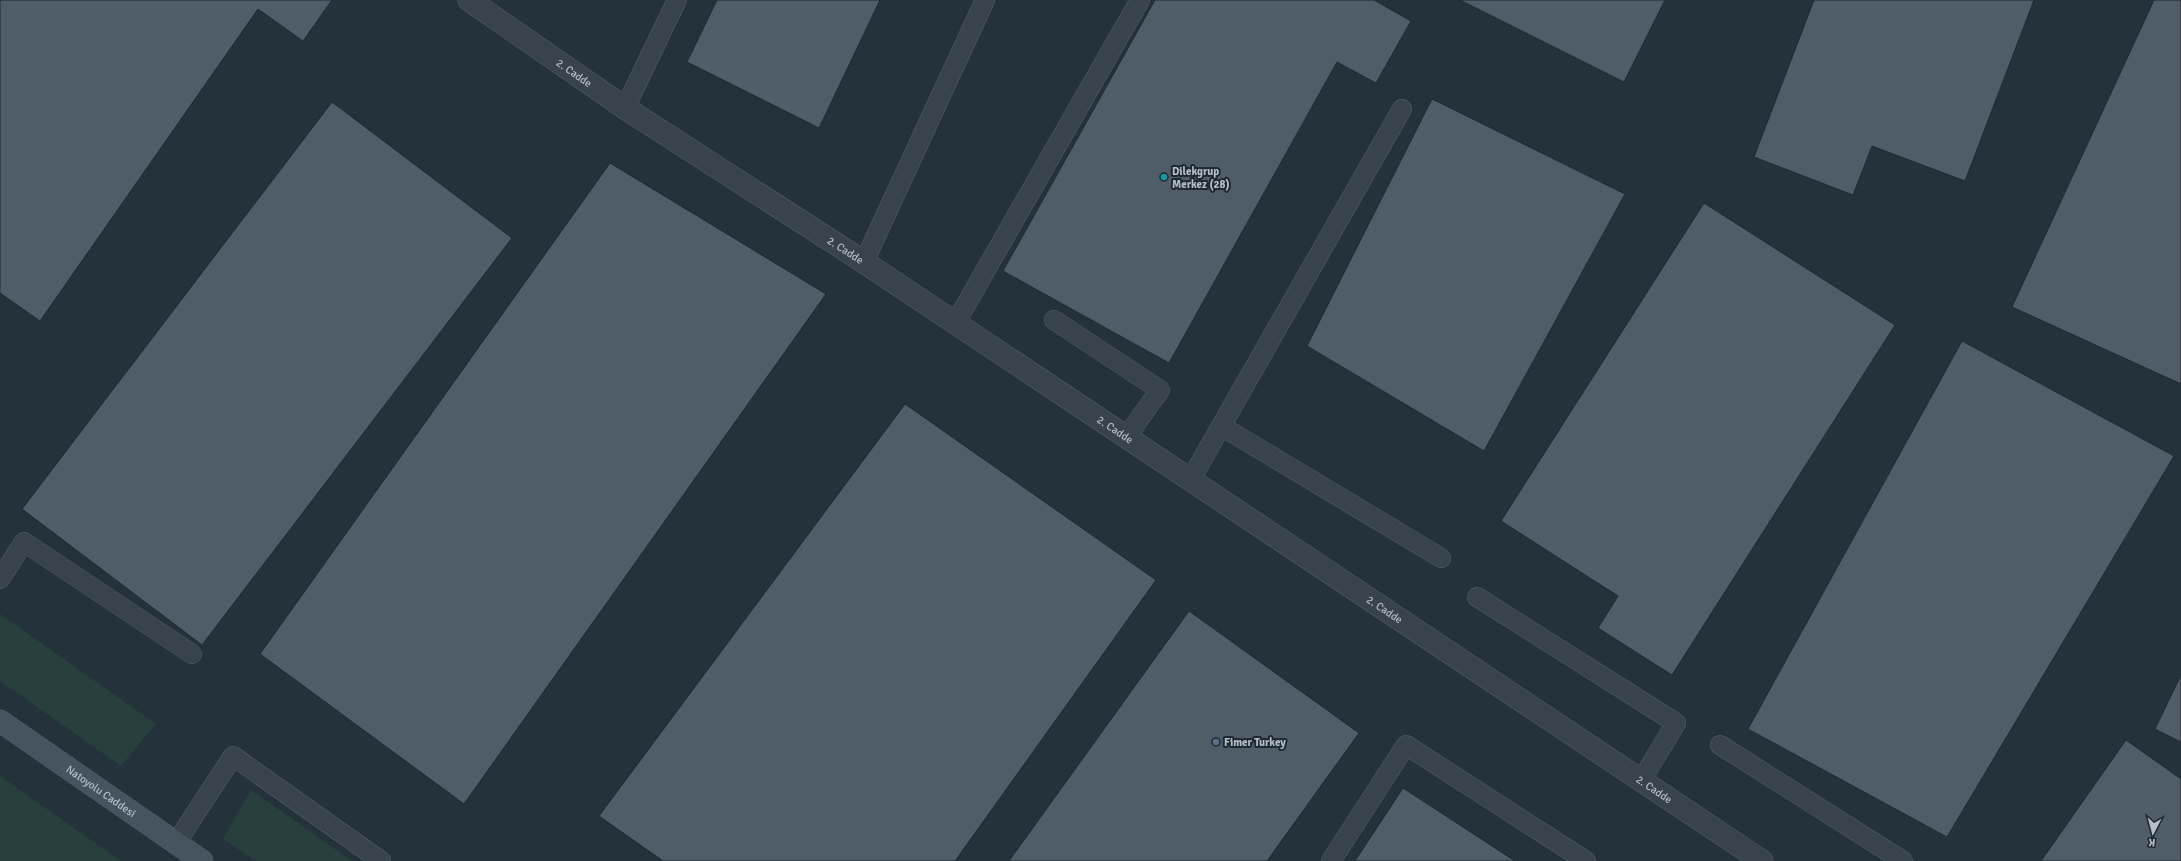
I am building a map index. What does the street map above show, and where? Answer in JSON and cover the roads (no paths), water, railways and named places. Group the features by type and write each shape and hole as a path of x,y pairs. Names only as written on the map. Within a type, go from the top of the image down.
{"main road":[{"name":"Natoyolu Caddesi","path":"0,721 202,861"}],"street":[{"name":"2. Cadde","path":"469,0 625,108 956,322 1762,861"}],"lane":[{"path":"625,108 677,0"},
{"path":"864,262 985,0"},
{"path":"956,322 1140,0"},
{"path":"1191,479 1402,109"},
{"path":"1054,320 1160,390 1126,436"},
{"path":"1221,426 1441,558"},
{"path":"0,579 24,542 192,654"},
{"path":"1478,596 1676,723 1641,781"},
{"path":"1331,861 1406,745 1586,861"},
{"path":"1720,745 1903,861"},
{"path":"176,843 233,756 381,861"}],"place":[{"name":"Dilekgrup Merkez (28)","path":"1164,177"},
{"name":"Fimer Turkey","path":"1216,742"}]}
